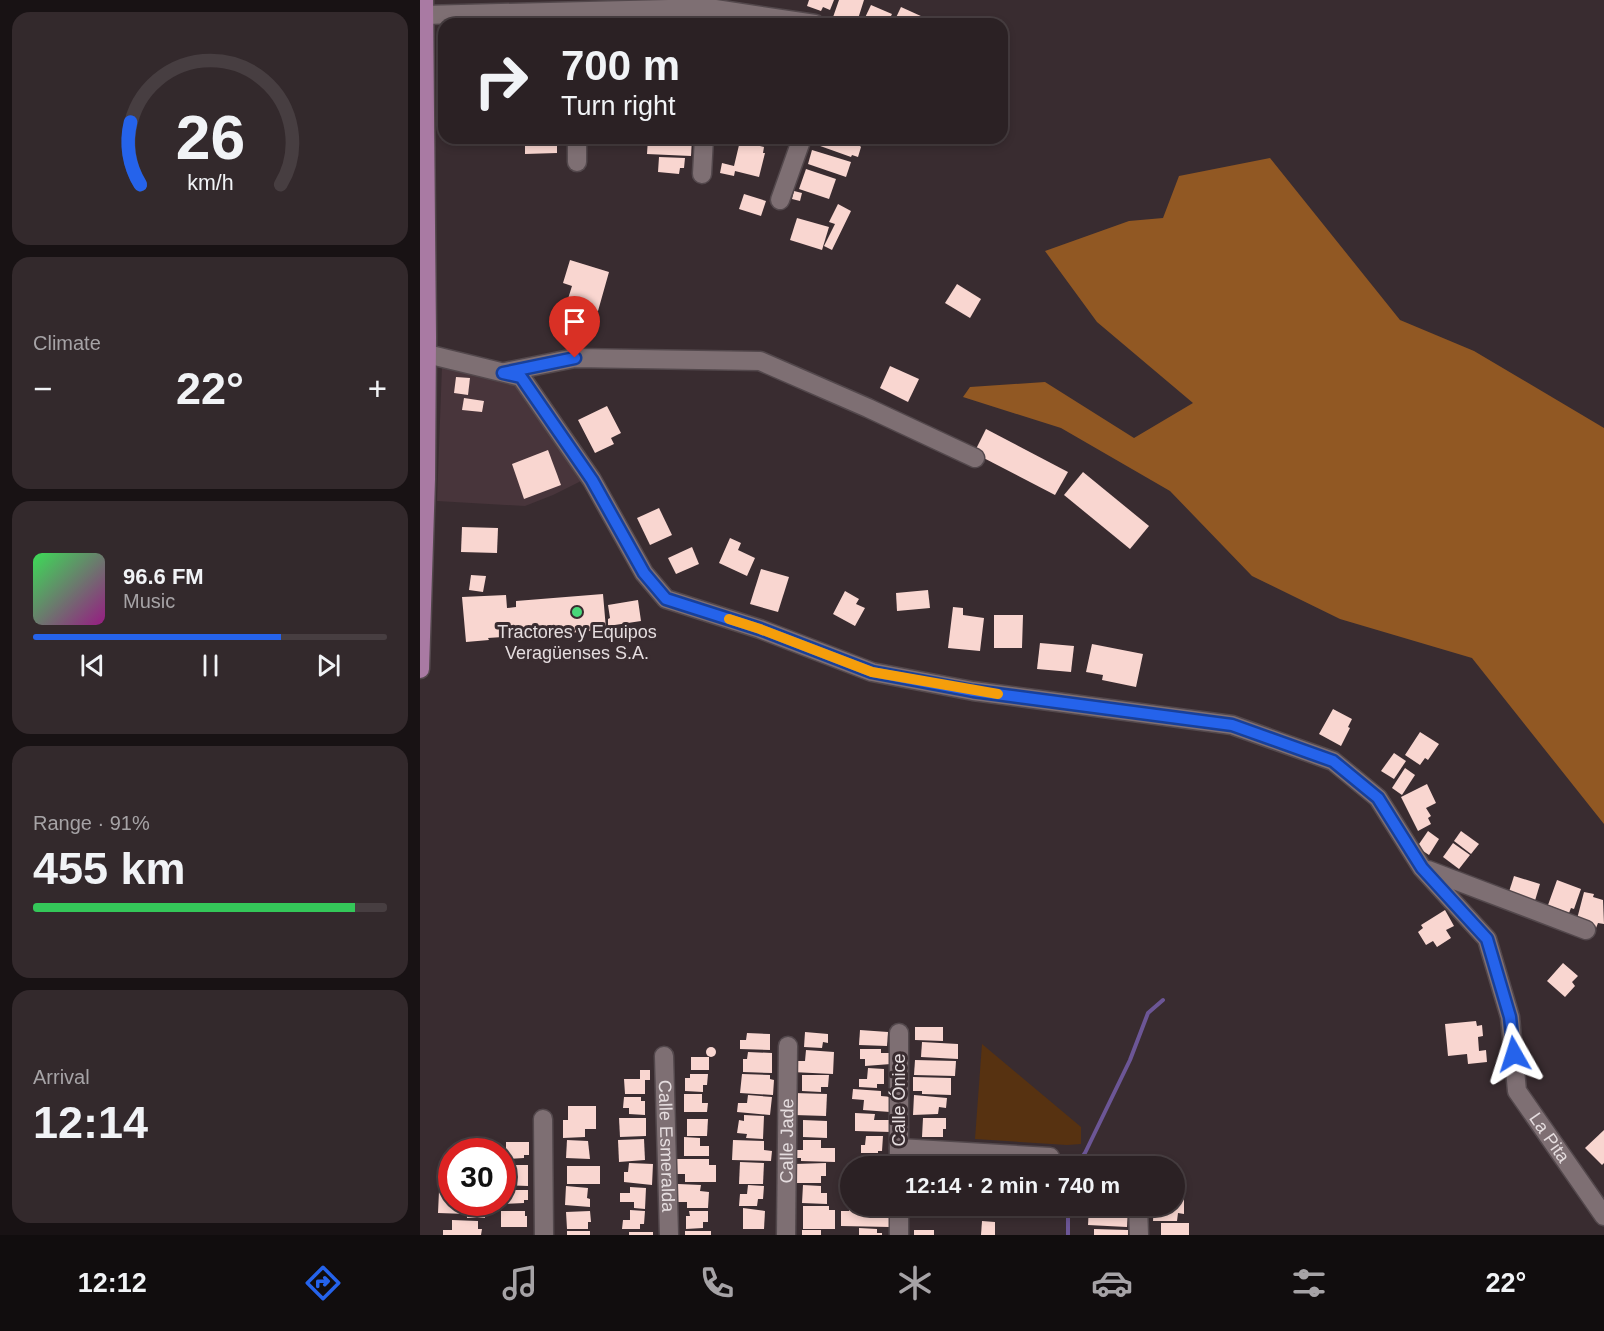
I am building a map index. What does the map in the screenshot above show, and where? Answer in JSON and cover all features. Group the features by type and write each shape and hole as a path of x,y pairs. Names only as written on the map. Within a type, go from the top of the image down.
{"main road":[{"path":"420,669 425,342 424,8"}],"street":[{"path":"424,8 736,18"},
{"path":"577,144 577,162"},
{"path":"702,174 704,144"},
{"path":"780,200 800,144"},
{"name":"La Pita","path":"425,342 503,373 521,377 592,480 644,573 666,599 760,629 872,672 973,691 1232,725 1333,761 1378,798 1422,868 1487,939 1510,1017 1517,1091 1604,1216"},
{"path":"503,373 575,358 760,361 975,458"},
{"path":"1422,868 1586,930"},
{"name":"Calle Ónice","path":"899,1033 899,1156"},
{"name":"Calle Jade","path":"786,1235 788,1046"},
{"name":"Calle Esmeralda","path":"664,1056 669,1235"},
{"path":"543,1119 544,1235"},
{"path":"899,1148 1050,1156"},
{"path":"899,1216 899,1235"},
{"path":"1137,1216 1138,1235"}],"shaded area":[{"path":"1270,158 1400,320 1474,351 1604,428 1604,824 1472,658 1340,619 1252,576 1170,491 1061,428 963,397 970,387 1045,382 1134,438 1193,403 1097,322 1045,251 1129,221 1163,218 1179,176"},
{"path":"442,367 515,383 583,480 525,506 437,501"},
{"path":"982,1044 1081,1127 1081,1144 975,1139"}],"building":[{"path":"809,0 834,0 830,10 823,7 821,11 807,6"},
{"path":"839,0 864,0 858,18 833,18"},
{"path":"871,5 892,14 890,18 865,18"},
{"path":"901,7 923,17 923,18 896,18"},
{"path":"525,144 557,144 557,153 525,154"},
{"path":"648,144 692,144 691,156 647,154"},
{"path":"739,144 764,147 763,153 765,153 759,177 735,171 734,176 720,173 722,163 734,166"},
{"path":"815,144 860,144 858,157 852,155 851,157"},
{"path":"812,150 851,162 846,177 808,164"},
{"path":"659,157 685,158 684,168 680,168 679,174 658,172"},
{"path":"806,169 836,179 829,199 799,189"},
{"path":"794,191 802,193 800,201 792,199"},
{"path":"744,194 766,201 761,216 739,209"},
{"path":"838,204 851,211 832,250 824,246 835,224 829,222"},
{"path":"797,218 829,227 822,250 790,240"},
{"path":"570,260 609,272 598,311 567,302 572,286 563,283"},
{"path":"957,284 981,299 970,318 945,303"},
{"path":"890,366 919,379 908,402 880,388"},
{"path":"456,377 470,378 468,395 454,393"},
{"path":"464,398 484,401 482,412 462,410"},
{"path":"607,406 621,433 611,438 614,444 595,453 578,420"},
{"path":"986,429 1068,472 1055,495 974,453"},
{"path":"548,450 561,485 524,499 512,464"},
{"path":"1083,472 1149,526 1130,549 1064,495"},
{"path":"659,508 672,535 650,545 637,518"},
{"path":"462,527 498,528 497,553 461,552"},
{"path":"730,538 741,543 738,550 755,558 747,576 719,563"},
{"path":"692,547 699,564 676,574 668,558"},
{"path":"761,569 789,577 778,612 750,604"},
{"path":"471,575 486,576 483,592 469,590"},
{"path":"928,590 930,608 897,611 896,593"},
{"path":"845,591 859,599 856,604 865,608 855,626 833,614"},
{"path":"603,594 606,629 560,634 560,629 518,632 518,636 466,642 462,597 506,595 507,608 516,607 516,601"},
{"path":"638,600 641,621 608,626 610,618 608,605"},
{"path":"953,607 963,608 963,615 984,618 980,651 948,648"},
{"path":"994,615 1023,615 1022,648 994,648"},
{"path":"1040,643 1074,646 1071,672 1037,669"},
{"path":"1092,644 1143,654 1136,687 1102,680 1103,675 1086,672"},
{"path":"1333,709 1352,719 1341,746 1319,734"},
{"path":"1420,732 1439,744 1428,760 1425,758 1420,765 1405,755"},
{"path":"1394,753 1406,761 1394,779 1381,771"},
{"path":"1405,768 1415,775 1402,795 1392,788"},
{"path":"1427,784 1436,803 1426,808 1431,816 1428,818 1431,824 1418,831 1401,797"},
{"path":"1428,831 1439,839 1429,855 1417,847"},
{"path":"1461,831 1479,844 1471,854 1454,841"},
{"path":"1453,843 1470,855 1459,869 1443,857"},
{"path":"1514,876 1540,884 1534,904 1508,895"},
{"path":"1557,880 1581,889 1574,909 1571,908 1569,913 1548,905"},
{"path":"1584,892 1594,894 1593,897 1603,900 1604,924 1598,923 1596,928 1584,925 1577,919"},
{"path":"1445,910 1454,926 1446,930 1451,938 1437,947 1433,941 1426,945 1418,932 1423,928 1421,925"},
{"path":"1563,963 1578,976 1572,982 1575,986 1565,997 1547,981"},
{"path":"1476,1021 1477,1026 1482,1025 1483,1036 1478,1037 1479,1051 1486,1050 1487,1062 1468,1064 1467,1054 1448,1056 1445,1024"},
{"path":"915,1027 943,1027 943,1041 915,1040"},
{"path":"860,1030 888,1032 887,1046 859,1045"},
{"path":"805,1032 828,1034 828,1043 823,1042 822,1048 804,1047"},
{"path":"747,1033 770,1034 770,1050 740,1049 740,1040 746,1040"},
{"path":"922,1042 958,1044 958,1059 921,1057"},
{"path":"711,1047 716,1052 711,1057 706,1052"},
{"path":"860,1049 881,1049 881,1053 891,1053 891,1064 865,1066 865,1059 860,1059"},
{"path":"806,1050 834,1052 833,1074 792,1072 793,1061 805,1061"},
{"path":"748,1052 772,1053 772,1073 743,1072 743,1059 747,1059"},
{"path":"691,1057 709,1057 709,1070 691,1070"},
{"path":"915,1060 956,1061 955,1076 914,1075"},
{"path":"868,1068 884,1069 884,1084 877,1084 877,1088 859,1087 859,1079 867,1079"},
{"path":"640,1070 650,1070 650,1080 645,1080 645,1094 625,1094 624,1079 640,1079"},
{"path":"690,1074 708,1074 707,1085 703,1085 703,1092 685,1091 685,1078 690,1078"},
{"path":"742,1074 770,1075 770,1079 774,1080 773,1095 740,1093"},
{"path":"802,1075 829,1075 828,1087 821,1087 821,1092 802,1091"},
{"path":"913,1077 951,1078 951,1095 922,1094 922,1091 913,1091"},
{"path":"853,1089 881,1091 881,1096 892,1097 890,1112 863,1110 864,1100 852,1099"},
{"path":"794,1093 827,1094 826,1116 794,1115"},
{"path":"684,1094 702,1094 702,1103 708,1103 707,1112 684,1112"},
{"path":"748,1095 772,1097 770,1115 737,1112 738,1103 747,1103"},
{"path":"914,1095 947,1098 946,1108 939,1107 938,1114 913,1115"},
{"path":"624,1097 641,1097 641,1101 645,1101 645,1115 629,1114 629,1108 623,1108"},
{"path":"568,1106 596,1106 596,1129 585,1129 585,1137 563,1138 563,1120 568,1120"},
{"path":"855,1113 875,1114 874,1120 892,1120 891,1132 855,1131"},
{"path":"744,1115 764,1116 763,1139 746,1138 747,1134 737,1133 739,1120 744,1121"},
{"path":"619,1118 646,1118 646,1136 620,1137"},
{"path":"923,1118 946,1118 943,1137 922,1137"},
{"path":"687,1119 708,1119 707,1136 687,1136"},
{"path":"803,1120 827,1121 827,1138 803,1137"},
{"path":"1604,1130 1604,1163 1602,1165 1585,1148"},
{"path":"866,1136 883,1136 882,1151 861,1153 861,1145 865,1145"},
{"path":"684,1137 700,1138 700,1146 709,1146 709,1156 684,1156"},
{"path":"644,1139 645,1160 619,1162 618,1140"},
{"path":"567,1140 588,1141 590,1159 566,1158"},
{"path":"733,1140 764,1141 764,1150 772,1151 771,1161 732,1160"},
{"path":"803,1140 821,1140 821,1148 835,1148 835,1162 801,1161 801,1158 796,1158 796,1150 803,1150"},
{"path":"516,1142 529,1142 529,1155 524,1155 524,1158 516,1158"},
{"path":"676,1159 709,1159 709,1165 716,1165 716,1182 685,1182 685,1174 675,1174"},
{"path":"740,1162 764,1163 763,1184 739,1184"},
{"path":"629,1163 653,1164 652,1185 624,1182 624,1172 628,1172"},
{"path":"826,1163 826,1176 821,1176 821,1183 795,1183 795,1164"},
{"path":"516,1165 528,1165 528,1186 516,1186"},
{"path":"567,1166 600,1166 600,1184 567,1184"},
{"path":"678,1184 701,1185 700,1191 709,1192 708,1208 687,1208 687,1202 677,1202"},
{"path":"748,1185 764,1186 763,1199 758,1199 757,1206 739,1206 740,1194 747,1194"},
{"path":"803,1185 821,1186 821,1193 827,1193 827,1204 802,1203"},
{"path":"566,1186 588,1188 587,1198 590,1199 590,1207 565,1205"},
{"path":"630,1187 646,1188 645,1209 634,1208 634,1202 620,1202 620,1193 630,1193"},
{"path":"516,1190 528,1190 528,1200 524,1200 524,1203 516,1203"},
{"path":"803,1206 829,1206 829,1210 835,1210 835,1229 803,1229"},
{"path":"743,1208 765,1211 764,1229 743,1229"},
{"path":"630,1210 645,1211 644,1224 640,1224 640,1229 622,1229 623,1220 630,1220"},
{"path":"516,1211 525,1211 527,1227 501,1227 501,1216 516,1216"},
{"path":"590,1211 591,1222 588,1222 588,1229 567,1229 566,1212"},
{"path":"689,1211 708,1211 708,1222 703,1222 703,1228 686,1229 686,1216 690,1216"},
{"path":"467,1216 485,1216 485,1218 467,1218"},
{"path":"841,1216 890,1216 890,1227 841,1226"},
{"path":"1088,1216 1128,1216 1127,1227 1088,1225"},
{"path":"1153,1216 1178,1216 1177,1221 1153,1221"},
{"path":"452,1220 478,1221 478,1229 482,1229 481,1235 443,1235 443,1230 452,1230"},
{"path":"982,1221 995,1222 995,1235 981,1235"},
{"path":"1161,1223 1189,1223 1189,1235 1161,1235"},
{"path":"859,1228 877,1229 877,1233 882,1233 882,1235 859,1235"},
{"path":"1094,1229 1128,1230 1128,1235 1094,1235"},
{"path":"802,1230 821,1230 821,1235 802,1235"},
{"path":"914,1230 934,1230 934,1235 914,1235"},
{"path":"567,1231 590,1231 590,1235 567,1235"},
{"path":"685,1231 711,1231 711,1235 685,1235"},
{"path":"629,1232 653,1232 653,1235 629,1235"}],"waterway":[{"path":"1083,1156 1130,1060 1148,1013 1163,1000"},
{"path":"1068,1216 1068,1235"}],"slow traffic":[{"path":"729,619 872,672 998,694"}],"place":[{"name":"Tractores y Equipos Veragüenses S.A.","path":"577,612"}],"route":[{"path":"575,358 503,373 521,377 592,480 644,573 666,599 760,629 872,672 973,691 1232,725 1333,761 1378,798 1422,868 1487,939 1510,1017 1514,1054"}]}
